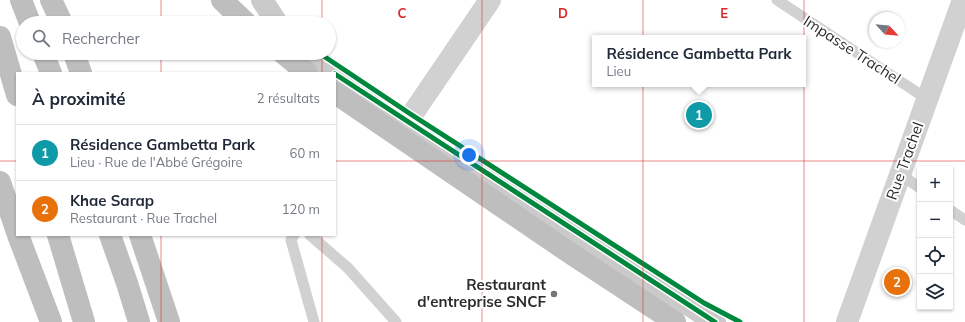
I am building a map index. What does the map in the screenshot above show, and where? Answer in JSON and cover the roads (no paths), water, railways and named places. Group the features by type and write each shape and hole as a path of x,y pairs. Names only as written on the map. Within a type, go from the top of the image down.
{"highway":[{"path":"20,0 27,16"},
{"path":"51,0 59,16"},
{"path":"222,0 239,16"},
{"path":"241,0 252,16"},
{"path":"0,37 16,92"},
{"path":"46,60 51,72"},
{"path":"76,60 81,72"},
{"path":"291,60 306,72"},
{"path":"336,94 669,320"},
{"path":"0,182 16,229"},
{"path":"18,236 50,322"},
{"path":"58,236 84,322"},
{"path":"110,236 139,322"},
{"path":"140,236 168,322"}],"street":[{"path":"262,0 272,16"},
{"path":"407,122 490,0"},
{"name":"Rue Trachel","path":"847,322 963,0"},
{"path":"316,60 333,72"},
{"path":"336,74 715,322"}],"lane":[{"name":"Impasse Trachel","path":"777,0 927,99"},
{"path":"900,174 917,186"},
{"path":"953,212 965,220"},
{"path":"293,236 291,240 314,322"},
{"path":"311,236 348,268 389,317 396,322"}],"place":[{"name":"Résidence Gambetta Park","path":"699,115"},
{"name":"Khae Sarap","path":"897,282"},
{"name":"Restaurant d'entreprise SNCF","path":"554,294"}]}
